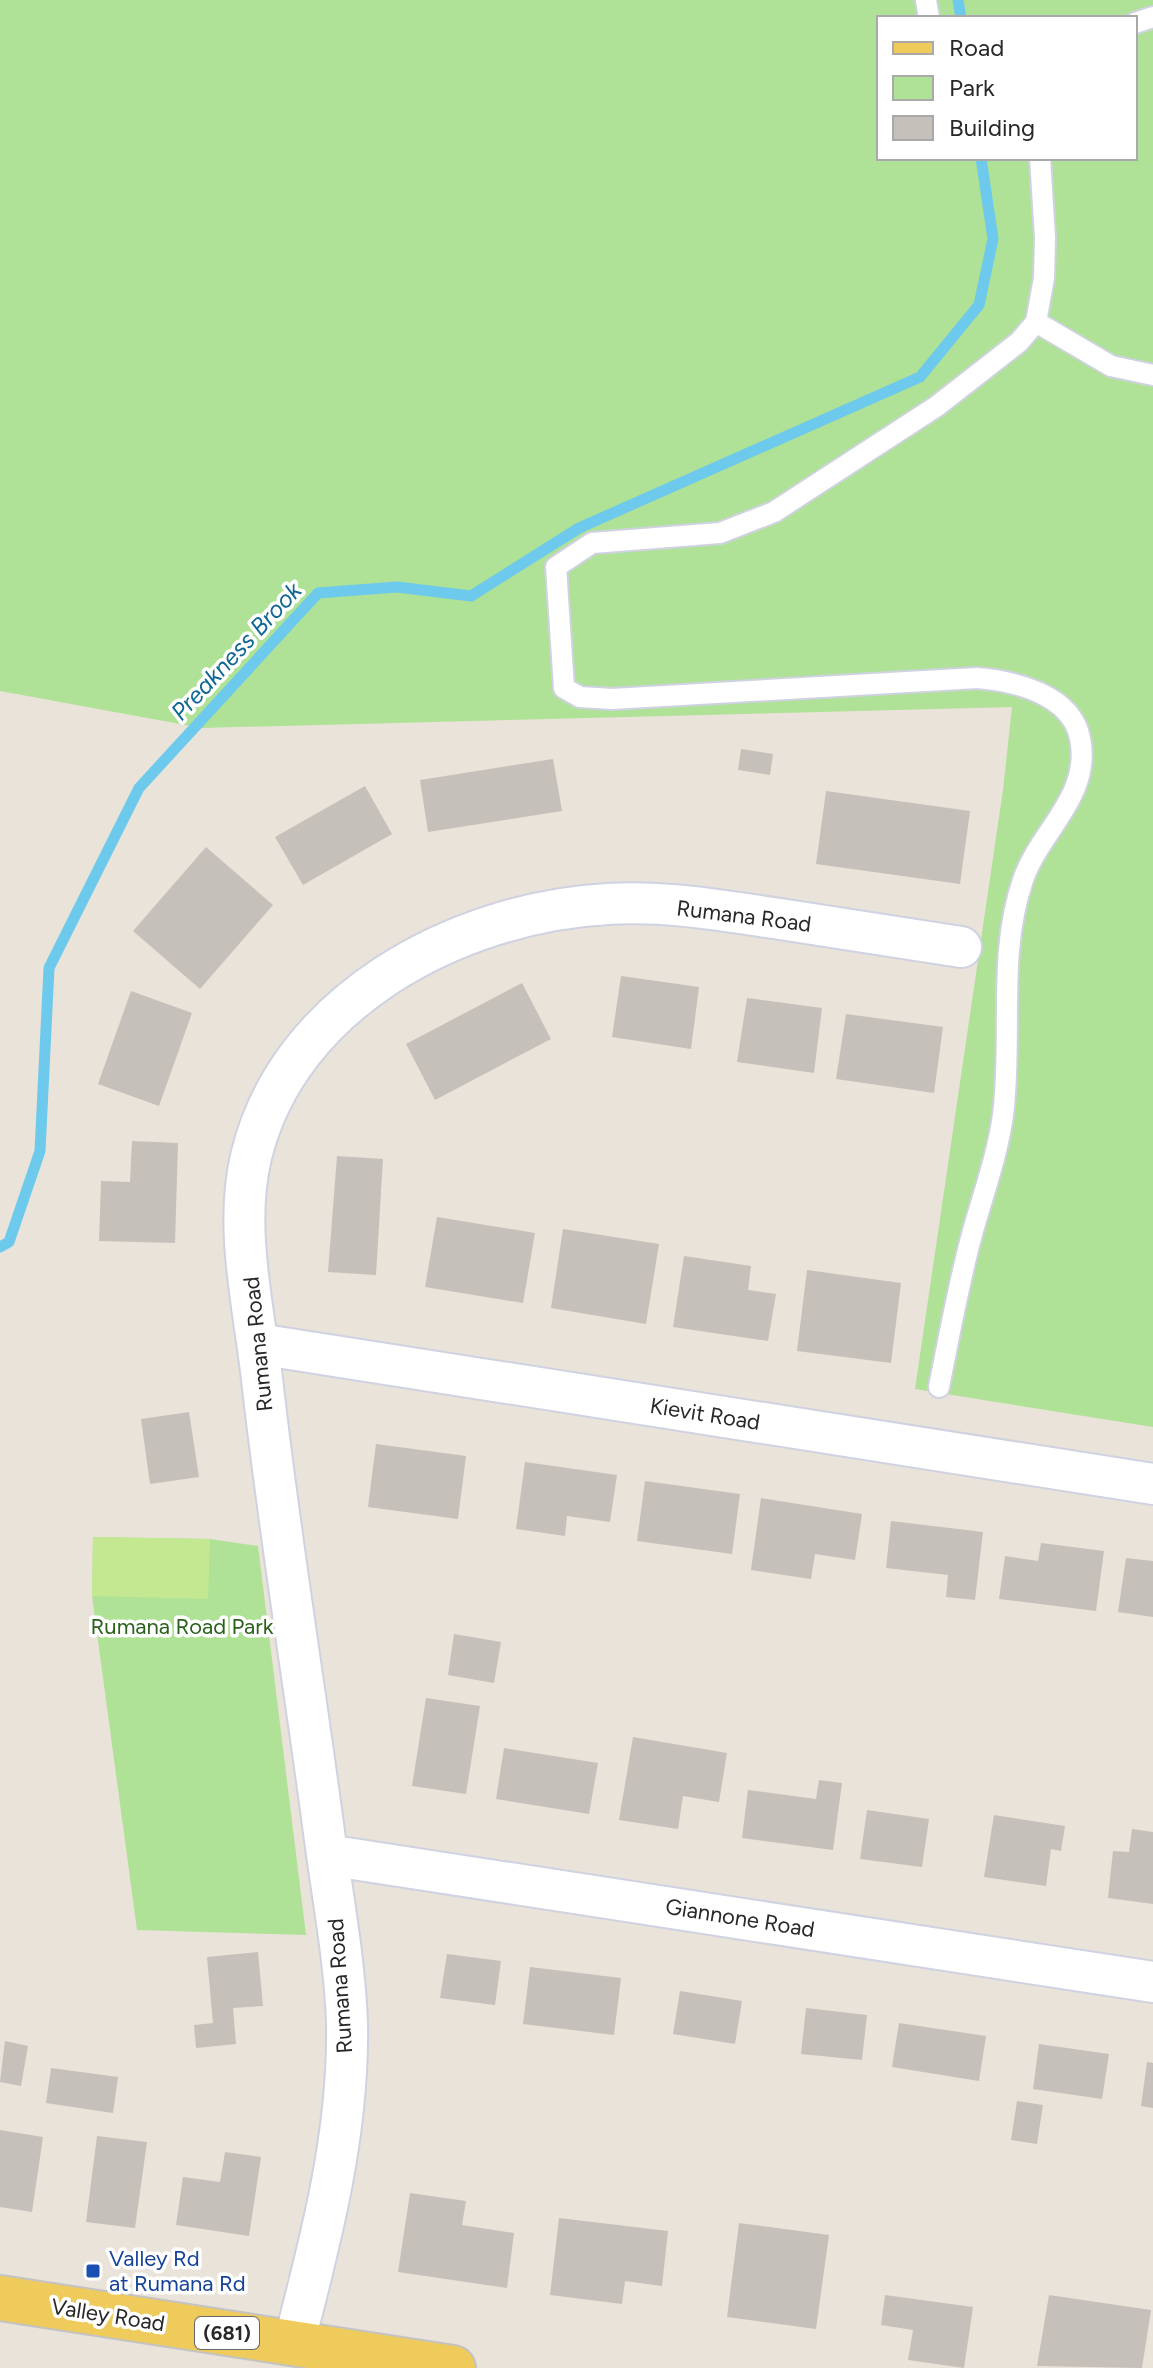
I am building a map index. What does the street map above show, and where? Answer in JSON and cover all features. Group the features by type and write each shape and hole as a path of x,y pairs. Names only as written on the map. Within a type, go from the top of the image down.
{"main road":[{"name":"Valley Road","path":"0,2298 453,2368"}],"street":[{"name":"Rumana Road","path":"294,2343 325,2224 341,2127 347,2020 327,1855 272,1472 244,1222 252,1154 268,1106 296,1060 319,1032 361,993 410,961 467,935 527,916 614,903 707,908 961,947"},
{"name":"Kievit Road","path":"258,1344 1153,1484"},
{"name":"Giannone Road","path":"327,1855 1153,1982"}],"lane":[{"path":"939,1387 959,1287 999,1140 1010,1045 1007,985 1013,916 1024,877 1079,783 1080,735 1067,714 1050,700 1029,688 991,679 612,699 580,697 564,688 556,567 592,543 720,533 774,512 937,406 1019,342 1036,322 1045,238 1040,160"},
{"path":"1036,322 1111,366 1153,375"}],"green space":[{"path":"0,0 1153,0 1153,1427 915,1389 1003,790 1012,707 202,728 0,691"},
{"name":"Rumana Road Park","path":"93,1537 210,1539 258,1546 306,1935 137,1930 92,1596"},
{"path":"93,1537 210,1539 208,1599 92,1596"}],"building":[{"path":"741,749 773,754 770,775 738,770"},
{"path":"553,759 562,811 428,832 420,780"},
{"path":"365,786 392,834 303,885 275,837"},
{"path":"826,791 970,811 960,884 816,864"},
{"path":"206,847 273,905 200,989 133,931"},
{"path":"621,976 699,987 691,1049 612,1037"},
{"path":"522,983 551,1039 435,1100 406,1044"},
{"path":"131,991 192,1013 159,1106 98,1084"},
{"path":"747,998 822,1008 814,1073 737,1062"},
{"path":"846,1014 943,1027 934,1093 836,1079"},
{"path":"132,1141 178,1143 175,1243 99,1241 101,1181 130,1182"},
{"path":"337,1156 383,1159 376,1275 328,1272"},
{"path":"437,1217 535,1233 523,1303 425,1287"},
{"path":"563,1229 659,1244 646,1324 551,1308"},
{"path":"684,1256 751,1266 748,1290 776,1294 768,1341 673,1327"},
{"path":"807,1270 901,1283 891,1363 797,1351"},
{"path":"189,1412 199,1477 150,1484 141,1419"},
{"path":"376,1444 466,1456 458,1519 368,1507"},
{"path":"525,1462 617,1475 610,1522 567,1516 565,1536 516,1529"},
{"path":"645,1481 740,1494 732,1554 637,1541"},
{"path":"761,1498 862,1514 855,1560 815,1554 811,1579 751,1570"},
{"path":"891,1521 983,1532 975,1600 946,1597 948,1575 886,1568"},
{"path":"1041,1543 1104,1551 1096,1611 999,1599 1005,1556 1038,1561"},
{"path":"1126,1558 1153,1561 1153,1617 1118,1612"},
{"path":"454,1634 501,1642 494,1683 448,1675"},
{"path":"426,1698 480,1706 466,1794 412,1786"},
{"path":"633,1737 727,1753 719,1802 683,1796 678,1829 619,1820"},
{"path":"504,1748 598,1763 589,1814 496,1799"},
{"path":"819,1780 842,1783 833,1850 742,1838 748,1790 816,1799"},
{"path":"867,1810 929,1819 922,1867 860,1859"},
{"path":"994,1815 1065,1826 1061,1851 1051,1849 1046,1886 984,1877"},
{"path":"1132,1829 1153,1832 1153,1904 1108,1898 1113,1851 1129,1852"},
{"path":"258,1952 263,2006 233,2008 236,2044 196,2048 194,2025 213,2023 207,1957"},
{"path":"447,1954 501,1961 495,2005 440,1998"},
{"path":"530,1967 621,1978 614,2035 523,2024"},
{"path":"680,1991 742,2001 735,2044 673,2034"},
{"path":"806,2008 867,2015 862,2060 801,2054"},
{"path":"899,2023 986,2036 979,2081 892,2067"},
{"path":"5,2041 28,2046 21,2086 0,2082"},
{"path":"1039,2044 1109,2054 1102,2099 1033,2089"},
{"path":"1147,2062 1153,2063 1153,2108 1141,2106"},
{"path":"51,2068 118,2077 113,2113 46,2103"},
{"path":"1017,2101 1043,2105 1037,2144 1011,2140"},
{"path":"0,2130 43,2137 32,2212 0,2207"},
{"path":"97,2136 147,2142 135,2228 86,2222"},
{"path":"225,2152 261,2157 249,2236 176,2225 183,2177 220,2182"},
{"path":"410,2193 466,2201 462,2225 514,2233 507,2288 398,2272"},
{"path":"559,2218 668,2231 662,2286 625,2281 622,2304 550,2295"},
{"path":"739,2223 829,2235 816,2329 727,2317"},
{"path":"885,2295 973,2307 964,2368 908,2360 913,2330 881,2325"},
{"path":"1049,2295 1151,2310 1142,2368 1037,2366"}],"waterway":[{"name":"Preakness Brook","path":"958,0 961,16"},
{"name":"Preakness Brook","path":"0,1247 9,1242 40,1151 49,968 139,788 318,593 397,587 471,596 579,528 920,377 979,305 993,239 981,160"}],"place":[{"name":"Valley Rd at Rumana Rd","path":"93,2271"}]}
